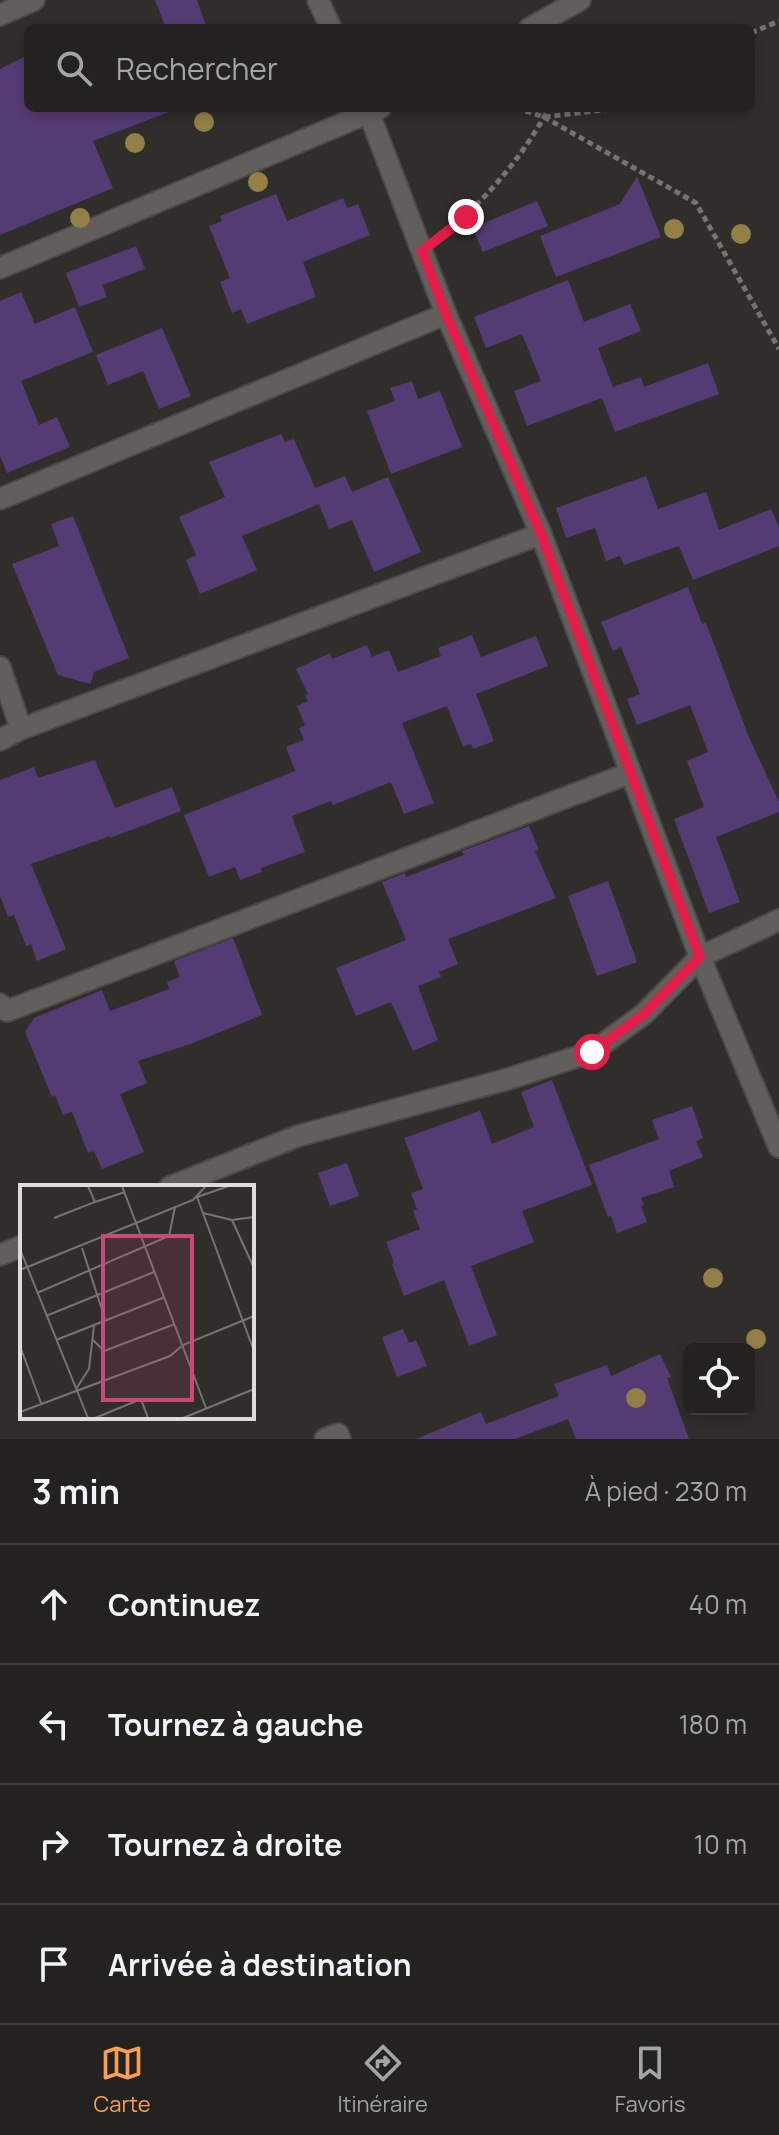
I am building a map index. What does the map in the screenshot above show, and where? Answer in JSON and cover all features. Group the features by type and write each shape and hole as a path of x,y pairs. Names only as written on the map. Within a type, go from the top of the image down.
{"street":[{"path":"0,15 34,0"},
{"path":"318,0 329,24"},
{"path":"537,24 580,0"},
{"path":"0,268 367,112"},
{"path":"373,112 446,314 541,534 700,957 779,1147"},
{"path":"0,499 446,314"},
{"path":"0,740 21,729 541,534"},
{"path":"0,667 21,729"},
{"path":"0,1004 7,1011 630,773"},
{"path":"175,1185 298,1136 508,1079 592,1052 644,1014 700,957 779,920"},
{"path":"0,1255 20,1247"},
{"path":"325,1439 338,1434 340,1439"}],"path":[{"path":"755,31 779,21"},
{"path":"528,112 544,117 696,203 779,349"},
{"path":"422,251 466,217 529,145 547,112"},
{"path":"544,117 586,112"}],"building":[{"path":"155,0 197,0 206,24 164,24"},
{"path":"24,57 24,112 169,112 93,141 113,188 0,235 0,69"},
{"path":"637,176 661,237 556,277 540,236 620,204"},
{"path":"276,194 287,221 343,198 347,208 358,204 370,235 303,262 316,297 247,324 241,309 232,313 220,282 230,278 209,226 222,221 220,216"},
{"path":"537,201 548,226 483,252 472,228"},
{"path":"136,246 145,269 102,285 107,297 79,307 66,273"},
{"path":"568,280 584,322 630,304 641,331 598,348 613,387 641,377 644,387 708,363 719,394 615,432 602,398 527,426 514,391 541,381 522,334 486,348 474,317"},
{"path":"21,292 35,324 75,307 93,352 21,381 39,425 57,417 70,447 7,473 0,456 0,301"},
{"path":"162,328 191,396 159,409 143,371 108,385 96,355"},
{"path":"412,381 418,399 440,391 462,447 391,474 367,411 395,401 390,388"},
{"path":"281,434 285,442 294,439 315,488 345,476 352,492 388,477 421,552 374,572 352,520 329,529 319,504 242,536 257,570 200,594 186,560 196,555 179,517 225,497 209,462"},
{"path":"646,476 658,509 706,492 719,530 771,509 779,528 779,546 693,580 679,546 624,565 620,556 606,561 595,528 566,538 556,508"},
{"path":"73,516 129,658 94,672 90,684 58,675 12,564 59,546 51,524"},
{"path":"688,587 702,624 706,623 748,735 779,802 779,812 716,837 740,902 709,913 674,819 704,807 687,761 708,752 690,705 637,725 627,699 640,694 621,647 613,651 601,622"},
{"path":"472,635 481,657 536,636 548,666 476,694 494,741 473,749 471,744 463,747 447,706 402,723 434,803 404,814 391,782 333,805 331,801 292,816 305,852 261,868 262,872 240,880 235,867 209,877 184,815 295,771 286,747 304,740 299,728 305,725 297,706 308,701 305,695 308,694 296,669 330,653 332,659 367,645 372,657 389,650 398,672 441,656 438,648"},
{"path":"95,760 115,808 172,787 181,811 31,864 66,949 37,961 31,944 26,946 14,915 8,917 0,896 0,780 34,767 38,778"},
{"path":"529,826 539,850 535,851 556,898 448,939 458,964 439,972 441,977 418,986 438,1040 413,1051 391,1002 356,1016 336,968 406,940 382,882 405,873 406,877 464,855 462,851"},
{"path":"608,881 637,962 597,976 568,896"},
{"path":"233,938 262,1015 138,1061 147,1083 120,1094 144,1152 102,1169 94,1151 88,1153 72,1112 63,1115 55,1095 52,1097 25,1032 34,1018 102,990 110,1011 169,989 167,982 180,977 174,961"},
{"path":"552,1080 592,1185 522,1211 534,1242 471,1266 497,1335 469,1346 444,1280 404,1296 392,1264 386,1242 420,1229 413,1211 417,1209 411,1193 423,1189 404,1138 480,1111 492,1144 534,1127 521,1092"},
{"path":"692,1106 703,1138 696,1141 703,1157 669,1171 674,1187 641,1198 647,1222 617,1233 589,1165 659,1139 652,1120"},
{"path":"347,1163 359,1196 330,1206 318,1173"},
{"path":"403,1329 409,1343 416,1340 427,1366 397,1377 382,1337"},
{"path":"660,1354 671,1377 667,1378 689,1439 576,1439 568,1419 515,1439 416,1439 481,1412 486,1424 559,1396 554,1384 607,1365 611,1376"}],"route":[{"path":"466,217 422,251 541,534 700,957 644,1014 592,1052"}]}
